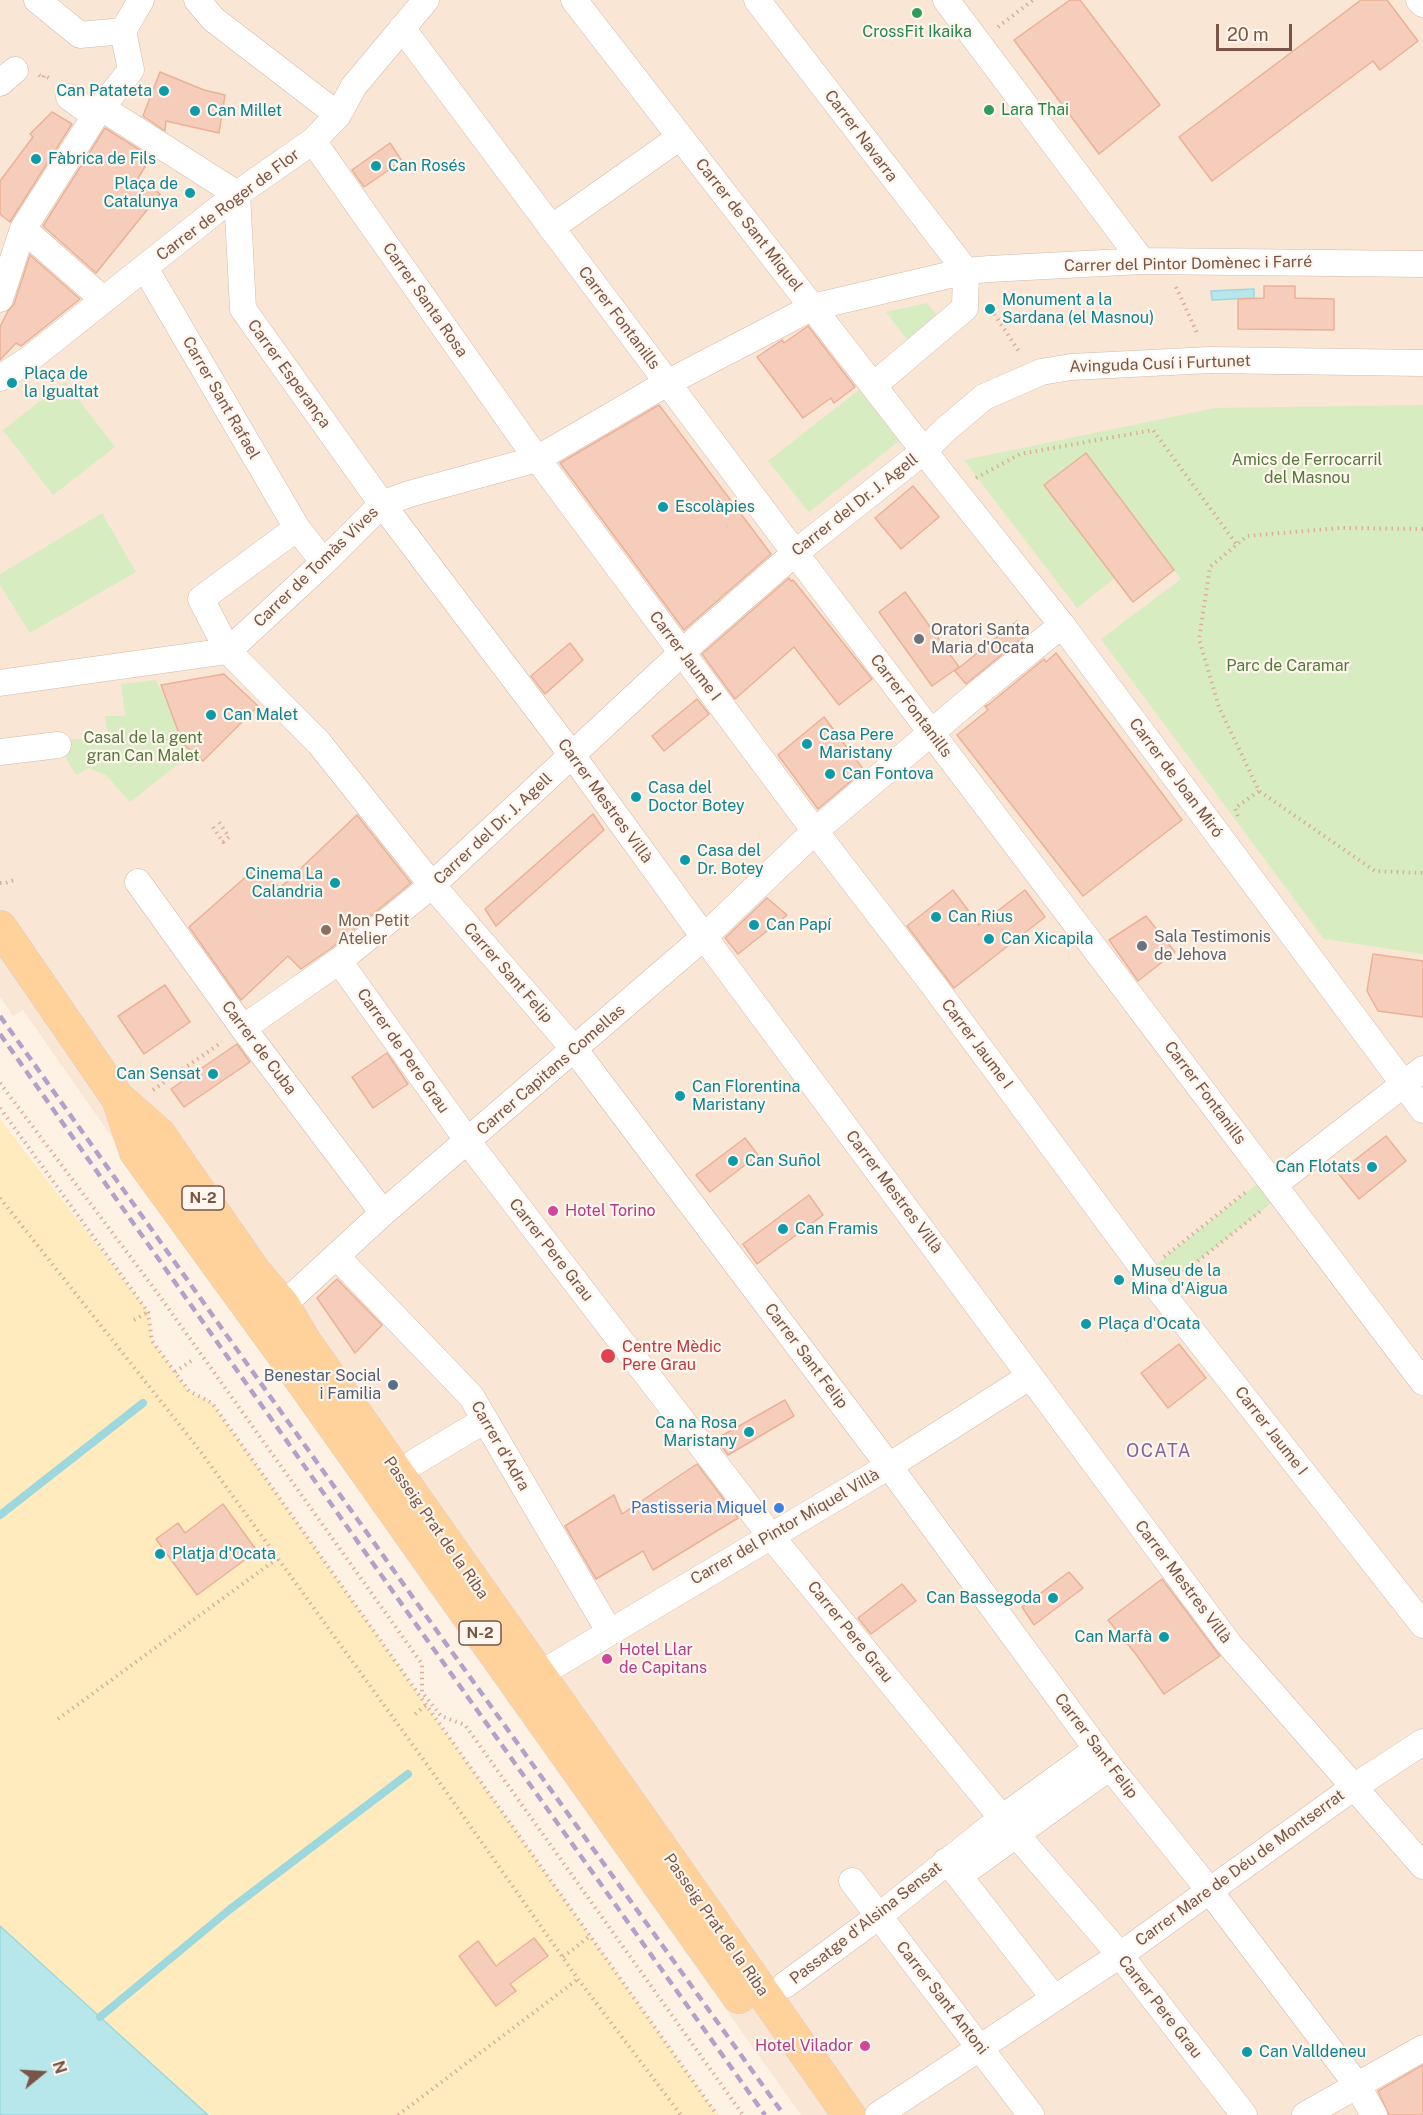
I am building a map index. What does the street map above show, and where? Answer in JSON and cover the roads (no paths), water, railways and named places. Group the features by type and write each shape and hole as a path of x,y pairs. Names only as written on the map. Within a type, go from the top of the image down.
{"main road":[{"name":"N-2","path":"0,927 117,1097 136,1152 285,1357 822,2115"},
{"name":"Passeig Prat de la Riba","path":"117,1097 159,1134 254,1271 283,1305 312,1351 849,2115"},
{"name":"N-2","path":"136,1152 181,1194 239,1279 262,1303 283,1305"}],"street":[{"path":"37,0 80,35 123,32"},
{"path":"0,299 23,229 99,112 131,69 123,32 141,0"},
{"path":"197,0 213,19 338,115"},
{"name":"Carrer de Roger de Flor","path":"0,378 28,360 237,194 313,141 338,115 354,86 426,0"},
{"name":"Carrer de Sant Miquel","path":"574,0 924,451"},
{"name":"Carrer Navarra","path":"757,0 966,271"},
{"path":"946,0 1153,261"},
{"path":"1419,0 1423,4"},
{"name":"Carrer Fontanills","path":"402,28 795,553 1423,1382"},
{"path":"69,97 99,112 237,194"},
{"path":"551,228 680,137"},
{"name":"Carrer Santa Rosa","path":"313,141 537,459"},
{"name":"Carrer Esperança","path":"237,194 243,309 382,504"},
{"path":"23,229 104,300"},
{"name":"Carrer del Pintor Domènec i Farré","path":"813,307 966,271 1153,261 1423,264"},
{"name":"Carrer Sant Rafael","path":"145,268 297,528 314,550"},
{"path":"874,386 965,308 966,271"},
{"name":"Carrer de Tomàs Vives","path":"228,651 323,563 382,504 409,494 537,459 667,383 813,307"},
{"name":"Avinguda Cusí i Furtunet","path":"924,451 984,397 1034,374 1071,367 1210,360 1423,363"},
{"name":"Carrer de Joan Miró","path":"924,451 1413,1076 1423,1110"},
{"name":"Carrer del Dr. J. Agell","path":"243,1028 339,961 432,885 682,651 795,553 924,451"},
{"name":"Carrer Jaume I","path":"537,459 815,831 938,991 1153,1282 1423,1625"},
{"name":"Carrer Mestres Villà","path":"382,504 572,755 1029,1377 1229,1644 1423,1866"},
{"path":"0,683 228,651 201,599 297,528"},
{"name":"Carrer Capitans Comellas","path":"283,1305 383,1213 704,937 815,831 1062,625"},
{"name":"Carrer Sant Felip","path":"228,651 575,1050 889,1466 1104,1758 1209,1890 1357,2085 1374,2115"},
{"path":"0,752 58,745"},
{"name":"Carrer de Cuba","path":"138,882 243,1028 383,1213"},
{"name":"Carrer de Pere Grau","path":"339,961 468,1141"},
{"path":"1275,1184 1413,1076"},
{"name":"Carrer Pere Grau","path":"468,1141 770,1535 1010,1826 1120,1954 1244,2115"},
{"name":"Carrer d'Adra","path":"336,1257 471,1396 609,1631"},
{"name":"Carrer del Pintor Miquel Villà","path":"540,1674 889,1466 1029,1377"},
{"path":"415,1462 485,1420"},
{"name":"Carrer Mare de Déu de Montserrat","path":"879,2115 1120,1954 1354,1787 1423,1742"},
{"name":"Passatge d'Alsina Sensat","path":"785,1985 879,1916 953,1868 1104,1758"},
{"path":"953,1868 1054,1998"},
{"name":"Carrer Sant Antoni","path":"852,1881 1031,2115"},
{"path":"1305,2115 1423,2048"}],"water":[{"path":"1254,289 1254,298 1212,300 1211,291"},
{"path":"0,1926 100,2017 208,2115 0,2115"}],"waterway":[{"path":"0,1515 143,1403"},
{"path":"100,2017 229,1910 408,1774"}],"railway":[{"path":"0,1016 784,2115"},
{"path":"0,1034 765,2115"}],"place":[{"name":"CrossFit Ikaika","path":"917,13"},
{"name":"Can Patateta","path":"164,91"},
{"name":"Lara Thai","path":"989,110"},
{"name":"Can Millet","path":"195,111"},
{"name":"Fàbrica de Fils","path":"36,159"},
{"name":"Can Rosés","path":"376,166"},
{"name":"Plaça de Catalunya","path":"190,193"},
{"name":"Monument a la Sardana (el Masnou)","path":"990,309"},
{"name":"Plaça de la Igualtat","path":"12,383"},
{"name":"Escolàpies","path":"663,507"},
{"name":"Oratori Santa Maria d'Ocata","path":"919,639"},
{"name":"Can Malet","path":"211,715"},
{"name":"Casa Pere Maristany","path":"807,744"},
{"name":"Can Fontova","path":"830,774"},
{"name":"Casa del Doctor Botey","path":"636,797"},
{"name":"Casa del Dr. Botey","path":"685,860"},
{"name":"Cinema La Calandria","path":"335,883"},
{"name":"Can Rius","path":"936,917"},
{"name":"Can Papí","path":"754,925"},
{"name":"Mon Petit Atelier","path":"326,930"},
{"name":"Can Xicapila","path":"989,939"},
{"name":"Sala Testimonis de Jehova","path":"1142,946"},
{"name":"Can Sensat","path":"213,1074"},
{"name":"Can Florentina Maristany","path":"680,1096"},
{"name":"Can Suñol","path":"733,1161"},
{"name":"Can Flotats","path":"1372,1167"},
{"name":"Hotel Torino","path":"553,1211"},
{"name":"Can Framis","path":"783,1229"},
{"name":"Museu de la Mina d'Aigua","path":"1119,1280"},
{"name":"Plaça d'Ocata","path":"1086,1324"},
{"name":"Centre Mèdic Pere Grau","path":"608,1356"},
{"name":"Benestar Social i Familia","path":"393,1385"},
{"name":"Ca na Rosa Maristany","path":"749,1432"},
{"name":"Pastisseria Miquel","path":"779,1508"},
{"name":"Platja d'Ocata","path":"160,1554"},
{"name":"Can Bassegoda","path":"1053,1598"},
{"name":"Can Marfà","path":"1164,1637"},
{"name":"Hotel Llar de Capitans","path":"607,1659"},
{"name":"Hotel Vilador","path":"865,2046"},
{"name":"Can Valldeneu","path":"1247,2052"}],"district":[{"name":"OCATA","path":"1159,1451"}],"park label":[{"name":"Amics de Ferrocarril del Masnou","path":"1307,469"},
{"name":"Parc de Caramar","path":"1288,666"},
{"name":"Casal de la gent gran Can Malet","path":"143,747"}]}
